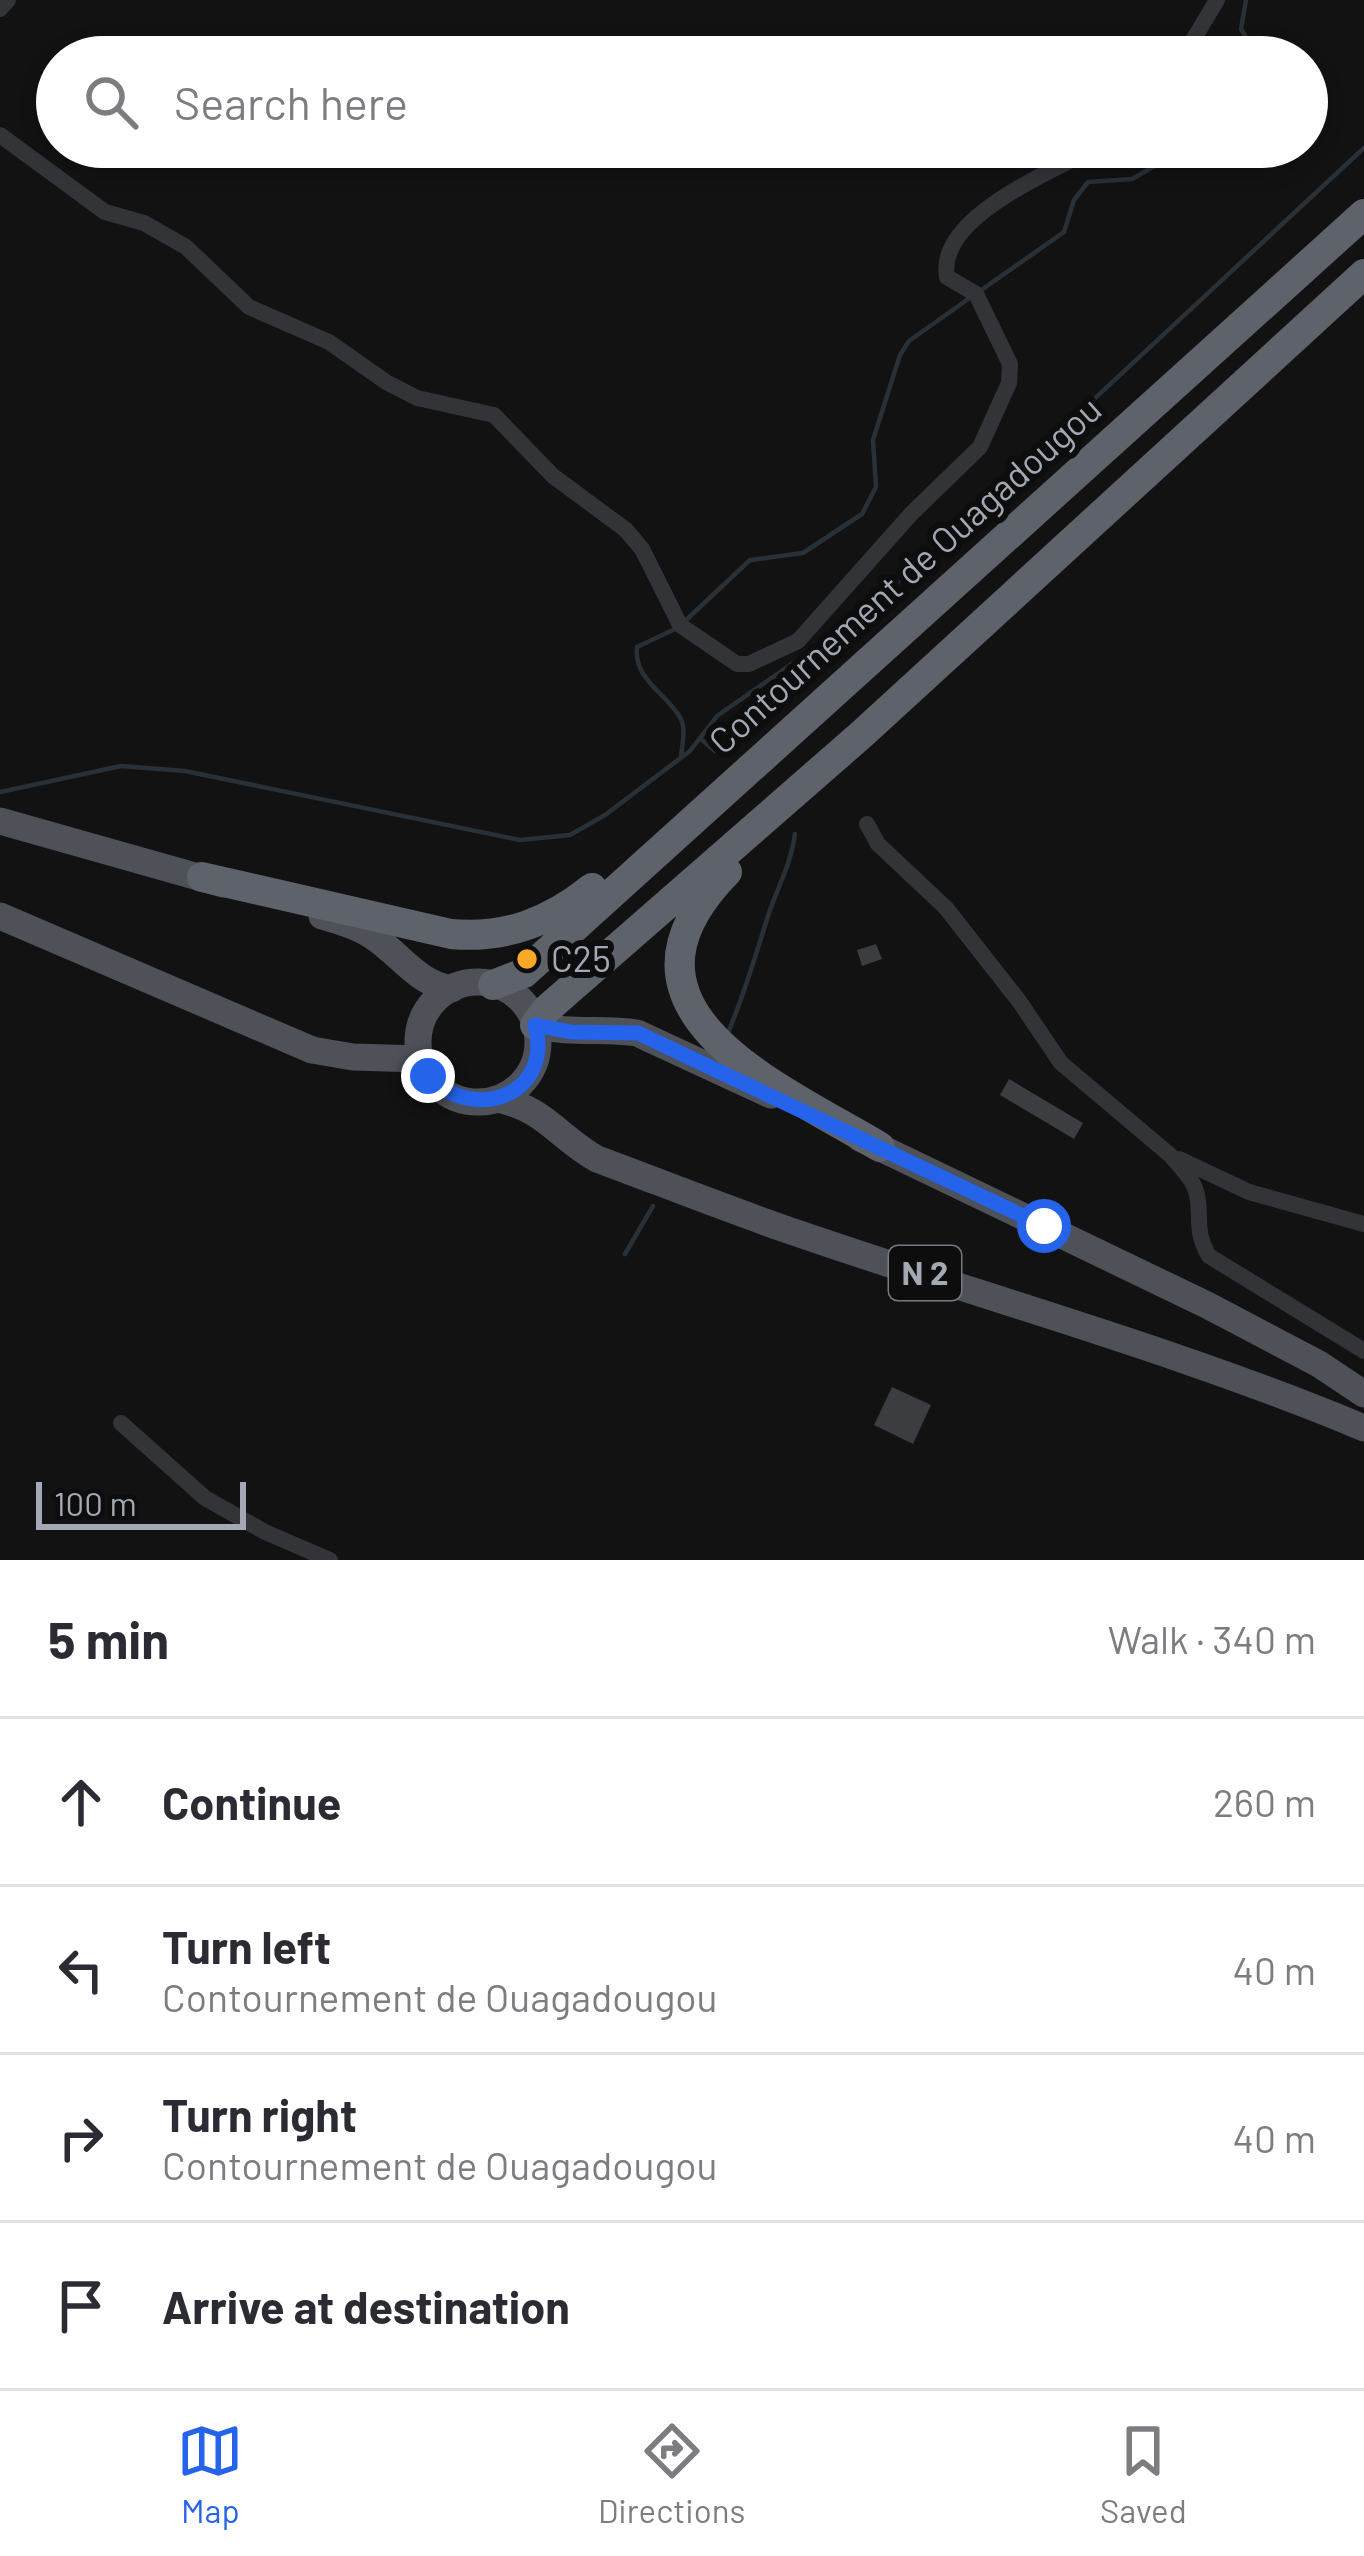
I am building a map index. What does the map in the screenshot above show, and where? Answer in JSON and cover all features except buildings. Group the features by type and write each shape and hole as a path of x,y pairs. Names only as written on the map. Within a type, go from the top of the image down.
{"highway":[{"name":"Contournement de Ouagadougou","path":"493,985 524,973 1364,214"},
{"path":"535,1025 628,936 862,734 1364,274"},
{"path":"202,877 451,934 477,936 535,924 586,892 829,695"},
{"path":"862,734 699,902 685,934 682,960 693,1012 732,1058 880,1148"}],"main road":[{"path":"0,821 202,877 354,926 377,939 418,976 435,986 452,988"},
{"path":"0,916 312,1050 420,1059"},
{"name":"Contournement de Ouagadougou","path":"452,988 480,982 493,985"},
{"path":"452,988 430,1005 421,1022 420,1059 428,1076 458,1099 477,1102 498,1099 516,1089 530,1073 537,1054 535,1025 518,997 493,985"},
{"name":"N 2","path":"535,1025 571,1032 638,1033 1207,1305 1319,1364 1364,1394"},
{"name":"N 2","path":"498,1099 538,1112 575,1147 596,1159 787,1229 1169,1354 1364,1428"}],"street":[{"path":"0,9 8,0"},
{"path":"1195,36 1216,0"},
{"path":"0,135 36,161"},
{"path":"45,168 105,212 144,223 186,247 249,307 329,341 417,398 494,415 553,476 626,530 642,550 680,625 737,664 749,664 798,641 911,514 980,446 1009,383 1010,364 976,294 947,278 945,263 953,239 975,216 1059,168"},
{"path":"867,824 878,844 946,908 1061,1063 1170,1155 1196,1190 1197,1237 1209,1256 1364,1351"},
{"path":"1170,1155 1249,1192 1364,1224"},
{"path":"121,1423 205,1498 265,1532 330,1560"}],"waterway":[{"path":"1245,36 1241,29 1246,0"},
{"path":"0,792 121,766 185,771 520,840 570,835 605,815 690,751 717,716 862,615 1364,148"},
{"path":"980,291 1064,232 1074,200 1088,182 1132,179 1151,168"},
{"path":"684,622 750,560 803,553 862,514 876,487 873,440 900,355 909,341 971,297"},
{"path":"675,629 637,647 637,659 646,678 681,719 681,757"},
{"path":"701,739 715,751"},
{"path":"727,1035 795,834"},
{"path":"625,1254 653,1206"}],"place":[{"name":"C25","path":"527,959"}],"route":[{"path":"428,1076 458,1099 498,1099 530,1073 537,1054 535,1025 571,1032 613,1029 638,1033 1044,1226"}]}
